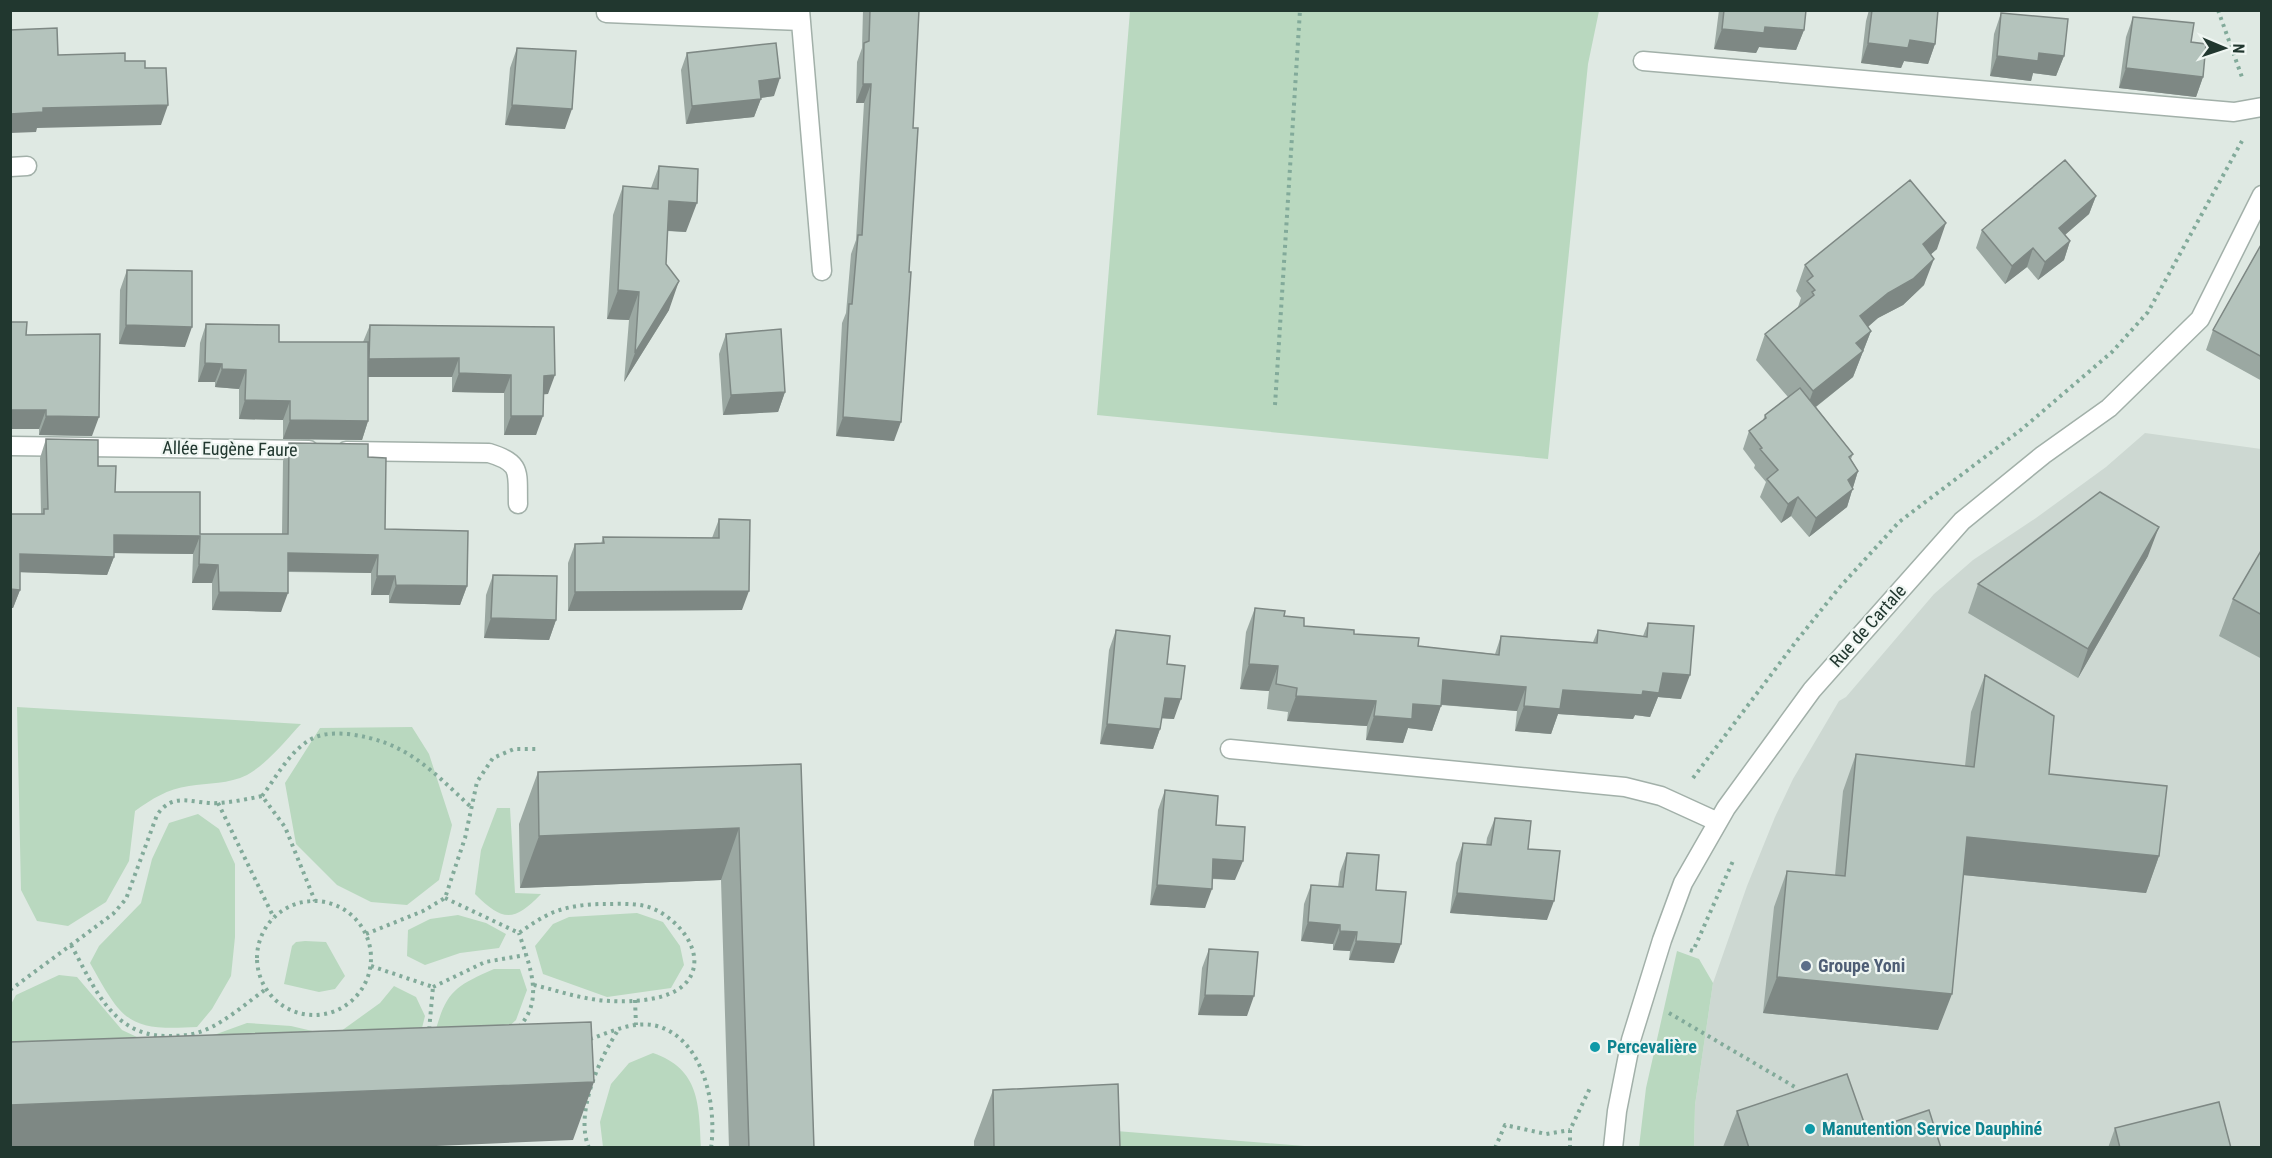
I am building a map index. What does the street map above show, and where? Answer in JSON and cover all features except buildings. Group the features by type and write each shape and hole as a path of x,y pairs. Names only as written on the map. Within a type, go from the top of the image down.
{"street":[{"path":"606,13 800,16 822,271"},
{"path":"1643,61 2223,111 2257,107"},
{"name":"Rue de Cartale","path":"1613,1148 1617,1111 1631,1040 1644,997 1683,883 1726,808 1812,690 1962,521 2043,455 2109,408 2200,319 2262,195"},
{"name":"Allée Eugène Faure","path":"10,446 489,453 507,459 517,471 518,504"},
{"path":"1230,749 1625,787 1661,796 1718,822"}],"path":[{"path":"1275,405 1300,10"},
{"path":"2218,10 2257,107"},
{"path":"1675,802 1798,639 1839,588 1899,522 2022,429 2112,352 2148,312 2246,134"},
{"path":"10,990 113,914 126,899 157,815 164,805 184,800 218,803 262,796 292,755 306,742 324,734 368,736 389,743 425,764 472,807"},
{"path":"366,934 423,911 445,898 465,838 477,783 493,758 514,749 539,749"},
{"path":"262,796 285,827 315,901"},
{"path":"218,803 274,919"},
{"path":"445,898 519,933 534,985 534,999 525,1020 512,1035"},
{"path":"315,901 330,903 345,910 357,921 366,934 370,949 370,966 367,981 349,1004 322,1015 307,1015 293,1012 278,1002 266,989 259,974 257,956 260,939 282,911 298,903 315,901"},
{"path":"519,933 554,912 585,904 645,906 672,919 685,933 694,955 692,969 685,984 670,993 635,1000 609,1001 584,998 534,985"},
{"path":"71,945 112,1013 131,1028 149,1035 190,1035 206,1030 266,989"},
{"path":"370,966 434,987 485,962 526,955"},
{"path":"428,1038 434,987"},
{"path":"1644,997 1707,1037 1795,1087"},
{"path":"635,1000 636,1025"},
{"path":"525,1020 534,1025"},
{"path":"582,1041 619,1028 636,1025 657,1026 668,1031 692,1052 709,1090 711,1148"},
{"path":"589,1148 585,1129 589,1098 599,1061 619,1028"},
{"path":"1495,1148 1505,1125 1546,1134 1570,1130"}],"shaded area":[{"path":"2145,433 2261,449 2261,1147 1694,1148 1695,1105 1713,983 1747,886 1775,817 1793,779 1839,701 1846,697 1934,594 1973,560 2106,467"}],"green space":[{"path":"1130,11 1599,11 1588,64 1548,459 1097,415"},
{"path":"17,707 301,724 269,758 247,775 226,782 174,789 135,811 129,861 106,902 68,926 37,921 21,890"},
{"path":"412,727 429,754 452,825 439,880 407,905 371,902 337,885 296,844 285,783 320,728"},
{"path":"497,808 510,808 515,893 541,894 516,914 501,914 475,894 481,850"},
{"path":"198,814 219,829 235,864 235,937 231,976 212,1009 197,1027 174,1028 142,1024 130,1019 120,1010 90,963 99,946 141,903 152,859 169,823"},
{"path":"637,913 663,922 680,946 684,965 671,988 607,997 543,974 535,946 553,924 569,917"},
{"path":"458,915 486,923 506,934 499,948 460,953 425,965 407,956 408,930 430,919"},
{"path":"296,942 326,942 345,976 335,989 319,992 284,984 292,946"},
{"path":"1677,951 1699,959 1713,983 1695,1105 1694,1147 1639,1147 1646,1088"},
{"path":"494,969 520,969 527,990 516,1020 487,1046 434,1036 447,1000 453,993 469,981"},
{"path":"59,975 77,977 122,1030 154,1045 189,1044 247,1023 291,1026 325,1034 11,1071 10,1006 16,995"},
{"path":"394,986 416,997 425,1016 420,1036 337,1034 380,1003"},
{"path":"653,1053 680,1069 694,1090 701,1147 603,1147 600,1122 611,1084 629,1063"},
{"path":"1116,1131 1317,1147 1116,1147"}],"place":[{"name":"Groupe Yoni","path":"1806,966"},
{"name":"Percevalière","path":"1595,1047"},
{"name":"Manutention Service Dauphiné","path":"1810,1129"}]}
